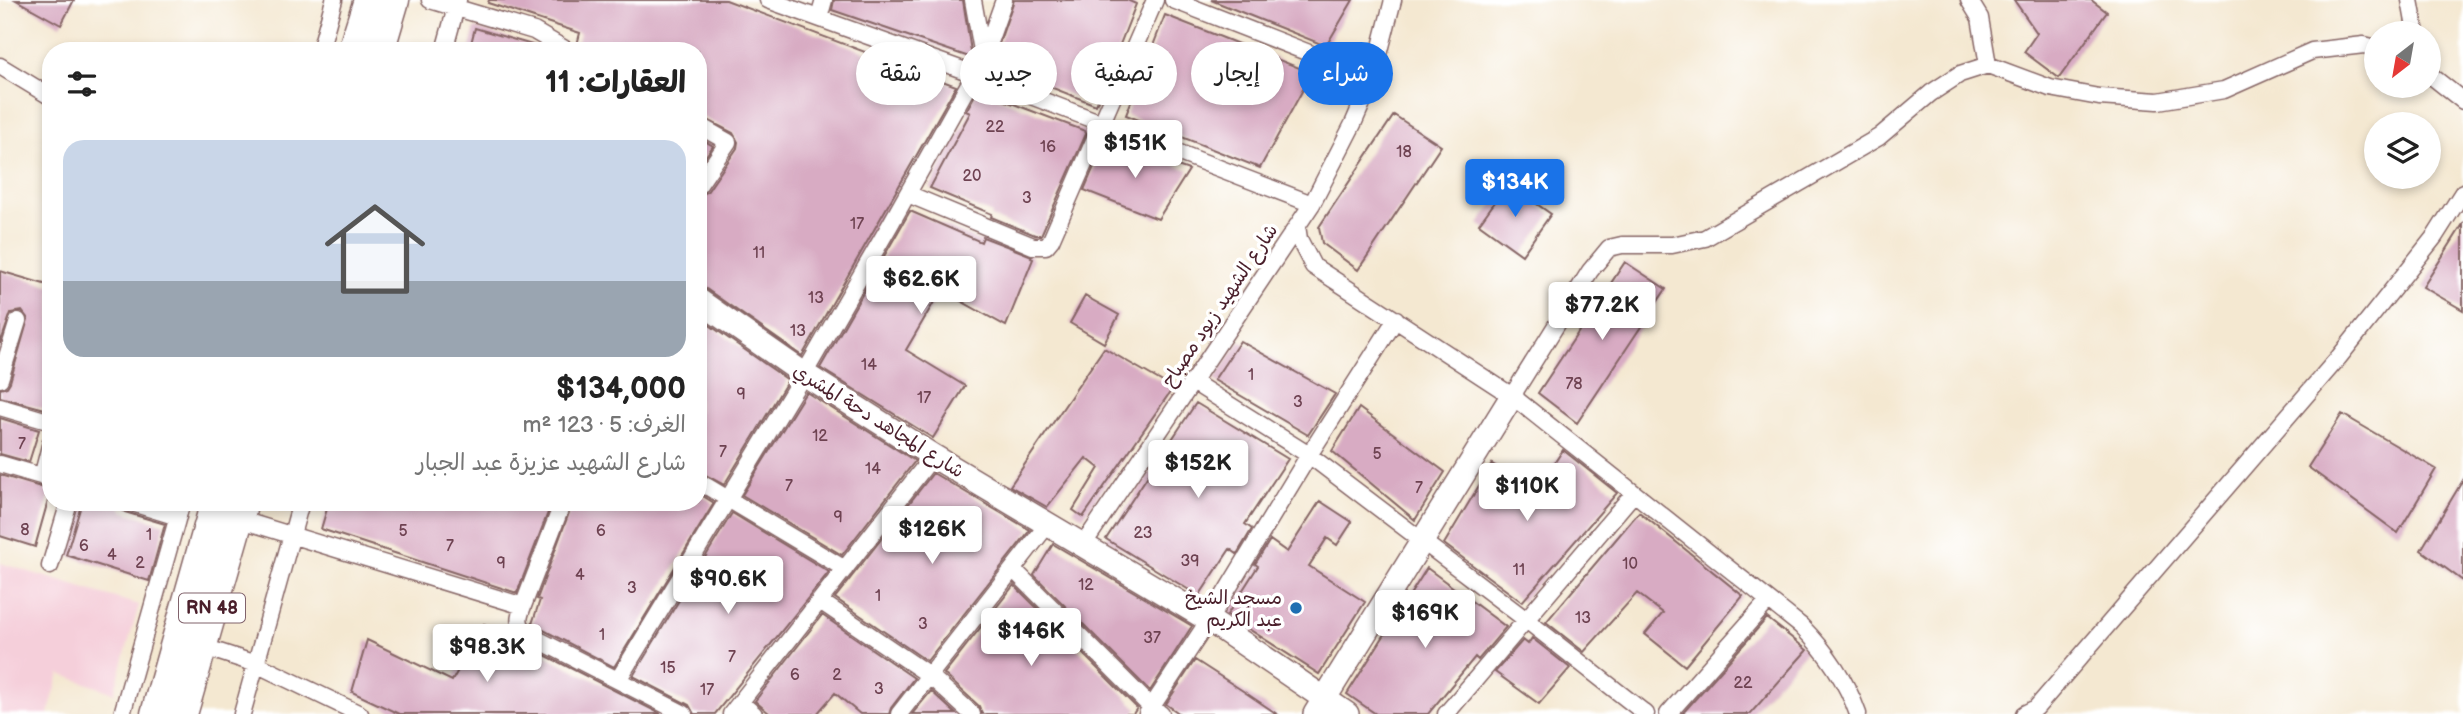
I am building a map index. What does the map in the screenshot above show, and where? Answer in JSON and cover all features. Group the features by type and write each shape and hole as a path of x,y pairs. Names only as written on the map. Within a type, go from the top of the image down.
{"highway":[{"path":"356,42 369,0"},
{"path":"382,42 394,0"},
{"name":"RN 48","path":"182,714 201,646 231,511"},
{"name":"RN 48","path":"156,714 231,511"}],"street":[{"path":"322,42 334,0"},
{"path":"430,0 457,4 534,32 552,42"},
{"path":"768,0 960,70"},
{"path":"819,19 824,0"},
{"path":"973,0 980,42"},
{"path":"989,42 1004,0"},
{"path":"908,194 1033,246 1046,246 1103,124 1155,0"},
{"path":"1173,0 1298,49"},
{"name":"شارع الشهيد زيود مصباح","path":"1382,42 1393,0"},
{"path":"1969,0 1980,18 1988,65"},
{"path":"2410,0 2414,21"},
{"path":"446,42 457,4"},
{"path":"1320,706 1590,271 1609,248 1622,245 1672,245 1704,238 1879,137 1931,93 1960,74 1988,65 2050,88 2099,97 2158,101 2224,90 2312,51 2364,46"},
{"path":"0,66 42,92"},
{"path":"2441,82 2463,101"},
{"path":"618,680 804,374 960,100"},
{"path":"1053,105 1312,204"},
{"name":"شارع الشهيد زيود مصباح","path":"1083,545 1312,204 1361,105"},
{"path":"707,130 728,142 707,173"},
{"path":"2033,712 2339,357 2434,236 2463,192"},
{"path":"1297,226 1302,248 1313,266 1512,396 1801,626 1821,646 1859,713"},
{"name":"شارع المجاهد دحة المشري","path":"707,306 804,374 933,456 1209,620 1320,706 1347,714"},
{"path":"1013,569 1153,712 1309,455 1396,319"},
{"path":"0,379 18,321"},
{"path":"1193,383 1309,455 1525,618 1646,714"},
{"path":"0,407 42,419"},
{"path":"754,714 735,708 933,456"},
{"path":"0,464 42,477"},
{"path":"707,486 845,569"},
{"path":"1446,714 1634,493"},
{"path":"50,566 66,511"},
{"path":"122,714 180,511"},
{"path":"239,511 291,534 523,606"},
{"path":"242,714 298,511"},
{"path":"560,511 523,606 519,625 527,634 684,714"},
{"path":"899,714 1048,524"},
{"path":"820,601 929,676 972,714"},
{"path":"1668,714 1768,601"},
{"path":"201,646 256,664 360,714"}],"shaded area":[{"path":"0,563 139,605 114,693 60,674 48,714 0,714"}],"building":[{"path":"16,0 74,0 61,25"},
{"path":"489,0 726,0 856,49 856,105 945,105 802,356 707,290 707,192 737,148 738,142 733,133 707,120 707,42 578,42 580,33 488,3"},
{"path":"834,0 963,0 970,42 960,42 960,54 946,49 946,42 925,42 832,10"},
{"path":"1014,0 1127,0 1136,4 1121,42 1071,42 1071,95 1057,90 1057,42 1000,42"},
{"path":"1211,0 1353,0 1328,42 1316,42"},
{"path":"2014,0 2091,0 2107,12 2059,78 2024,52 2037,33"},
{"path":"1165,15 1233,42 1191,42 1191,105 1284,105 1284,62 1298,67 1298,99 1260,168 1126,115 1130,105 1177,105 1177,42 1154,42"},
{"path":"475,28 522,42 471,42"},
{"path":"946,82 956,86 946,104"},
{"path":"969,105 1016,105 1085,131 1041,235 991,217 992,214 930,188 970,113 966,111"},
{"path":"1394,115 1441,146 1358,270 1322,243 1319,227"},
{"path":"1105,141 1189,170 1158,219 1084,190"},
{"path":"707,142 713,146 707,154"},
{"path":"1508,184 1551,214 1522,255 1479,224"},
{"path":"910,211 981,242 983,237 1032,256 1033,259 1006,326 941,290 906,350 965,386 933,438 820,368"},
{"path":"2463,224 2463,310 2423,287"},
{"path":"1625,262 1666,289 1577,423 1538,393"},
{"path":"0,271 42,283 42,408 0,397 0,389 7,387 10,382 28,319 22,311 11,313 0,344"},
{"path":"1085,296 1119,315 1104,343 1070,323"},
{"path":"707,323 788,380 724,485 707,476"},
{"path":"1240,341 1335,394 1308,435 1214,380"},
{"path":"1104,348 1173,388 1083,517 1073,510 1099,468 1086,458 1047,507 1010,486"},
{"path":"806,392 915,461 842,555 742,495"},
{"path":"1196,403 1288,459 1245,524 1252,529 1237,554 1230,549 1199,596 1106,539"},
{"path":"1359,408 1445,472 1415,520 1332,451"},
{"path":"2342,414 2436,469 2398,533 2308,467"},
{"path":"0,418 39,430 29,462 0,454"},
{"path":"1563,450 1617,493 1522,602 1444,544 1492,464 1535,492"},
{"path":"933,473 1030,530 927,661 835,598"},
{"path":"0,475 42,487 42,511 45,511 35,547 0,536"},
{"path":"2463,480 2463,581 2421,550"},
{"path":"707,499 714,503 614,667 532,624 540,600 537,599 570,511 707,511"},
{"name":"مسجد الشيخ عبد الكريم","path":"1320,501 1352,522 1337,545 1327,538 1309,566 1365,602 1319,674 1227,615 1258,566 1255,564 1270,540 1287,552"},
{"path":"79,511 124,511 165,524 149,581 66,555"},
{"path":"326,511 549,511 517,593 321,529"},
{"path":"1639,512 1743,596 1685,666 1645,634 1663,613 1637,593 1584,652 1546,622"},
{"path":"732,513 829,572 715,714 694,714 689,705 633,676"},
{"path":"1053,544 1192,626 1150,691 1034,575"},
{"path":"1427,568 1506,627 1478,660 1475,657 1428,714 1376,714 1347,694"},
{"path":"1014,585 1137,708 1133,714 982,714 979,706 944,674"},
{"path":"822,615 914,678 889,714 860,714 835,693 817,714 770,714 755,701"},
{"path":"1767,618 1807,650 1750,714 1682,714"},
{"path":"484,624 661,714 399,714 352,692 367,640 452,681"},
{"path":"1532,638 1570,668 1539,704 1495,672 1523,640 1528,644"},
{"path":"1195,660 1277,714 1180,714 1166,704"},
{"path":"931,691 956,714 912,714"}],"place":[{"name":"مسجد الشيخ عبد الكريم","path":"1296,608"}]}
